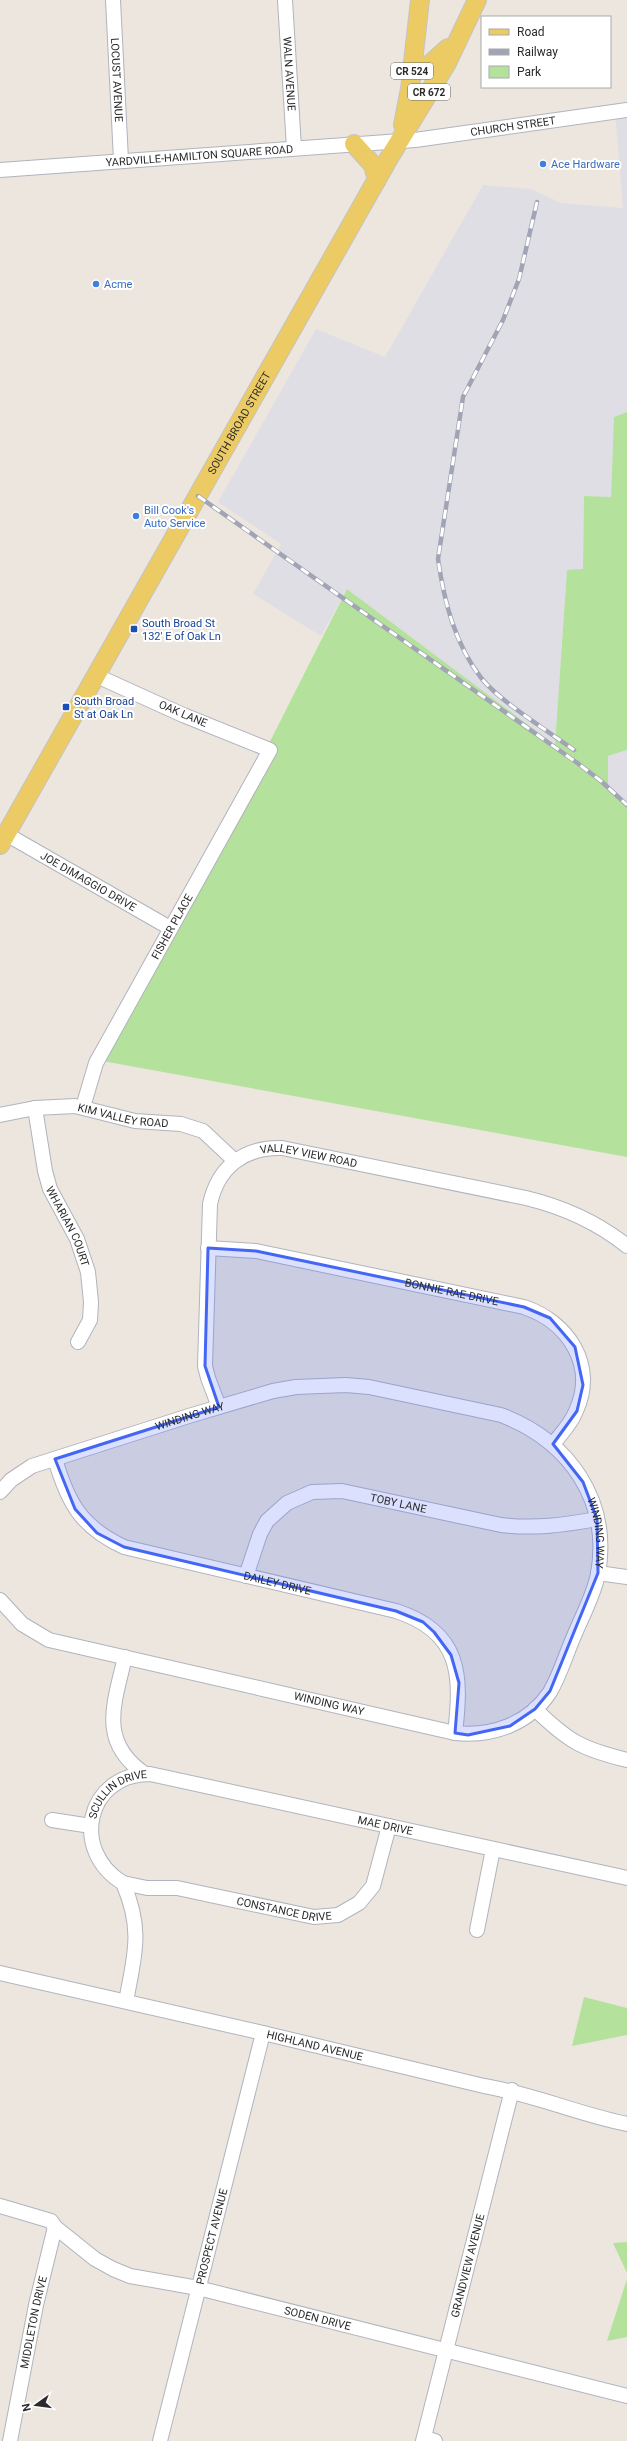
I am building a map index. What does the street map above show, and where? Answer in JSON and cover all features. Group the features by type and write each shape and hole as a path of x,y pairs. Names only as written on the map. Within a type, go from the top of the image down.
{"main road":[{"name":"CR 524","path":"399,141 407,108 420,0"},
{"name":"SOUTH BROAD STREET","path":"3,840 399,141 447,63 477,0"},
{"path":"412,66 428,66 457,42"},
{"path":"354,144 365,154 373,165 377,180"}],"street":[{"name":"LOCUST AVENUE","path":"113,0 121,160"},
{"name":"WALN AVENUE","path":"285,0 294,148"},
{"name":"CHURCH STREET","path":"399,141 627,110"},
{"name":"YARDVILLE-HAMILTON SQUARE ROAD","path":"0,170 121,160 399,141"},
{"name":"OAK LANE","path":"97,676 183,715 270,750"},
{"name":"FISHER PLACE","path":"83,1107 96,1063 270,750"},
{"name":"JOE DIMAGGIO DRIVE","path":"3,840 170,928"},
{"name":"KIM VALLEY ROAD","path":"0,1115 35,1108 56,1106 83,1107 135,1121 192,1126 213,1138 234,1161"},
{"name":"WHARIAN COURT","path":"35,1108 45,1171 50,1189 77,1239 88,1272 92,1302 90,1320 78,1342"},
{"name":"VALLEY VIEW ROAD","path":"220,1407 208,1378 205,1366 210,1204 212,1192 225,1170 234,1161 257,1149 282,1148 526,1198 563,1209 585,1219 627,1246"},
{"name":"BONNIE RAE DRIVE","path":"208,1248 256,1251 524,1307 550,1318 568,1335 575,1347 580,1359 583,1385 577,1411 553,1444"},
{"name":"WINDING WAY","path":"0,1492 21,1472 55,1459 220,1407 296,1387 340,1385 369,1387 501,1415 534,1430 553,1444 571,1463 583,1482 597,1519 600,1548 598,1573 550,1691 535,1709 522,1719 497,1731 483,1734 455,1734 49,1640 22,1624 0,1600"},
{"name":"DAILEY DRIVE","path":"55,1459 64,1489 75,1509 85,1522 109,1541 124,1548 396,1610 422,1622 444,1643 457,1672 460,1695 455,1734"},
{"name":"TOBY LANE","path":"246,1576 260,1534 268,1521 287,1503 312,1492 342,1491 501,1526 521,1528 565,1525 597,1519"},
{"path":"598,1573 627,1577"},
{"name":"SCULLIN DRIVE","path":"125,1658 112,1710 112,1725 114,1736 123,1753 135,1767 145,1774"},
{"path":"535,1709 561,1734 574,1743 593,1752 627,1760"},
{"name":"SCULLIN DRIVE","path":"126,2001 136,1948 137,1930 131,1900 123,1883 113,1877 97,1859 93,1848 91,1826 97,1804 103,1794 121,1780 145,1774"},
{"name":"MAE DRIVE","path":"145,1774 627,1878"},
{"path":"52,1820 91,1826"},
{"name":"CONSTANCE DRIVE","path":"123,1883 148,1888 177,1888 314,1917 338,1915 359,1903 373,1886 389,1826"},
{"path":"477,1930 493,1849"},
{"name":"HIGHLAND AVENUE","path":"0,1973 264,2033 484,2086 512,2090 596,2118 627,2124"},
{"name":"PROSPECT AVENUE","path":"160,2441 264,2033"},
{"name":"GRANDVIEW AVENUE","path":"427,2440 446,2350 512,2090"},
{"name":"SODEN DRIVE","path":"0,2206 51,2221 55,2227 95,2259 130,2276 198,2288 627,2396"},
{"name":"MIDDLETON DRIVE","path":"10,2441 36,2306 55,2227"}],"highlighted area":[{"path":"208,1248 256,1251 524,1307 550,1318 575,1347 583,1385 577,1411 553,1444 583,1482 597,1519 598,1573 550,1691 535,1709 510,1726 468,1735 455,1733 459,1683 451,1655 434,1632 423,1622 396,1611 124,1547 97,1533 75,1509 55,1459 219,1407 205,1366"}],"shaded area":[{"path":"627,111 627,412 614,417 611,498 584,496 583,570 567,570 555,745 347,589 321,636 253,594 281,544 218,502 316,329 385,357 483,185 531,189 561,203 623,208 615,112"},
{"path":"627,750 627,806 608,790 608,756"}],"green space":[{"path":"627,412 627,750 608,756 608,790 627,806 627,1157 97,1060 239,803 347,589 555,745 567,570 583,569 584,496 611,497 614,417"},
{"path":"584,1997 627,2008 627,2035 572,2046"},
{"path":"627,2242 627,2273 613,2243"},
{"path":"627,2279 627,2337 607,2341"}],"railway":[{"path":"537,202 519,279 503,320 463,397 438,559 447,606 452,622 465,652 482,679 490,688 525,716 574,750"},
{"path":"198,496 576,762 601,781 627,805"}],"place":[{"name":"Ace Hardware","path":"543,164"},
{"name":"Acme","path":"96,284"},
{"name":"Bill Cook's Auto Service","path":"136,516"},
{"name":"South Broad St 132' E of Oak Ln","path":"134,629"},
{"name":"South Broad St at Oak Ln","path":"66,707"}]}
